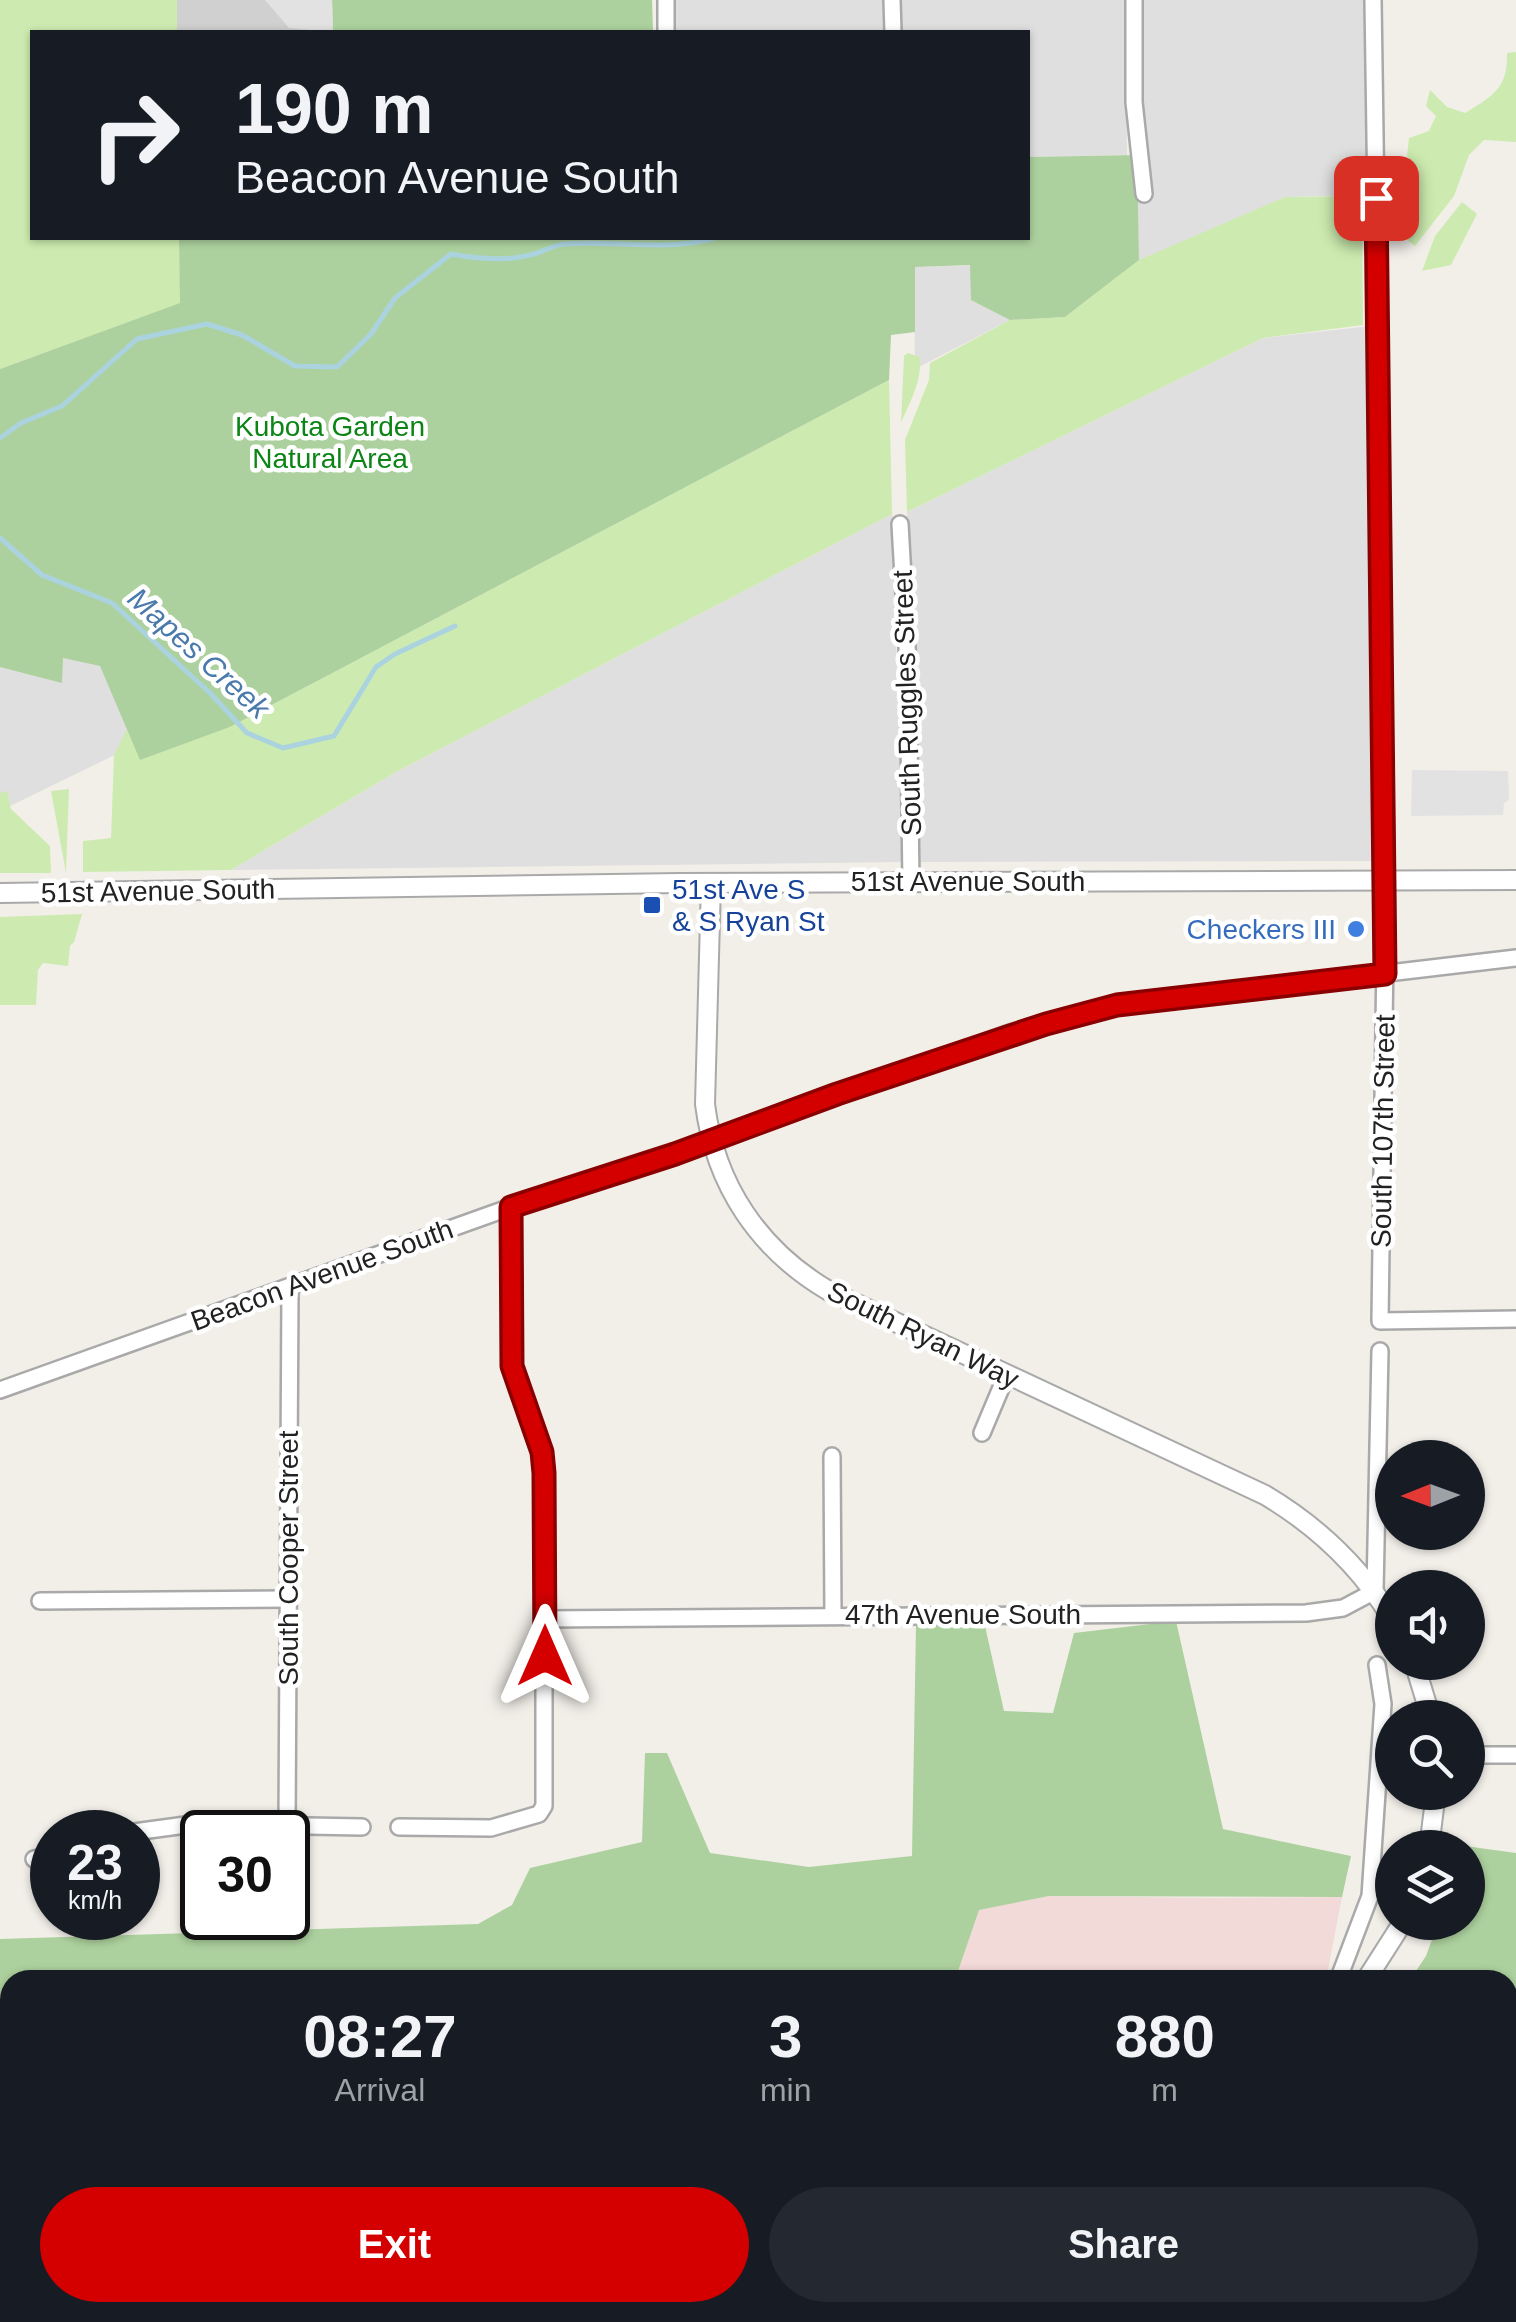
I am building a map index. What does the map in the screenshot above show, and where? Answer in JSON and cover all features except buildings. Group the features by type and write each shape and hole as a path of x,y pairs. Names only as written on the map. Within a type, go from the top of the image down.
{"street":[{"path":"666,0 666,30"},
{"path":"892,0 893,30"},
{"path":"1134,0 1134,102 1144,194"},
{"name":"South 107th Street","path":"1373,0 1386,880 1380,1321 1516,1319"},
{"name":"South Ruggles Street","path":"900,524 908,664 912,882"},
{"name":"51st Avenue South","path":"0,893 711,883 1516,880"},
{"name":"South Ryan Way","path":"711,883 705,1104 713,1148 740,1207 768,1244 818,1284 1006,1376 1265,1494 1304,1518 1375,1590"},
{"name":"Beacon Avenue South","path":"0,1390 1010,1034 1117,1005 1516,958"},
{"path":"399,1828 491,1828 539,1814 544,1806 543,1463 512,1364 511,1207"},
{"name":"South Cooper Street","path":"287,1810 290,1288"},
{"path":"1375,1570 1380,1350"},
{"path":"982,1432 1006,1376"},
{"path":"832,1456 833,1615"},
{"name":"47th Avenue South","path":"546,1619 1306,1613 1344,1608 1375,1590"},
{"path":"40,1601 287,1600"},
{"path":"1485,1756 1516,1755"},
{"path":"1342,1970 1370,1896 1379,1810"},
{"path":"310,1826 362,1827"},
{"path":"1372,1970 1392,1940"}],"shaded area":[{"path":"177,0 332,0 333,30 177,30"},
{"path":"265,0 332,0 333,30 289,28"},
{"path":"674,0 886,0 886,30 675,30"},
{"path":"901,0 1125,0 1127,155 1030,157 1030,30 901,30"},
{"path":"1141,0 1365,0 1369,195 1285,197 1010,320 915,369 914,267 1139,260 1137,194 1152,194 1143,101"},
{"path":"1370,326 1374,861 919,862 907,512 1263,338"},
{"path":"892,514 903,862 231,870 396,772"},
{"path":"0,639 125,645 127,749 0,811"},
{"path":"1412,770 1508,771 1509,800 1504,803 1503,815 1411,816"},
{"path":"1049,1896 1342,1897 1328,1970 958,1970 978,1910"}],"green space":[{"path":"0,0 177,0 177,30 30,30 30,240 179,240 181,303 0,369"},
{"path":"332,0 652,0 653,30 333,30"},
{"path":"1516,52 1516,142 1484,140 1469,155 1454,196 1415,246 1398,233 1399,204 1416,190 1419,170 1407,156 1409,138 1429,131 1436,116 1426,106 1430,90 1447,107 1465,113 1497,90 1505,75 1507,53"},
{"name":"Kubota Garden Natural Area","path":"1137,155 1139,260 1065,317 1010,320 971,300 970,265 915,267 915,332 891,335 889,380 230,727 140,760 100,666 63,658 62,683 0,667 0,369 180,303 179,240 1030,240 1030,157"},
{"path":"1362,196 1363,325 1263,338 907,512 905,440 929,380 930,363 1010,320 1065,317 1139,260 1285,197"},
{"path":"1462,202 1477,214 1451,265 1422,271 1435,236"},
{"path":"908,353 920,357 920,366 915,391 901,423 904,356"},
{"path":"889,380 892,514 396,772 231,870 83,872 83,841 111,838 114,755 127,729 141,759 230,727"},
{"path":"69,789 66,873 51,791"},
{"path":"7,791 11,809 50,846 51,873 0,873 0,793"},
{"path":"82,914 70,946 68,966 43,963 38,970 36,1005 0,1005 0,917"},
{"path":"1176,1621 1223,1829 1351,1856 1342,1897 1049,1896 979,1910 958,1970 0,1970 0,1939 160,1940 160,1934 180,1933 180,1940 310,1940 310,1929 478,1924 512,1905 530,1868 642,1842 645,1753 667,1753 710,1853 809,1867 912,1856 916,1625 985,1626 1004,1711 1053,1713 1074,1633"},
{"path":"1485,1849 1516,1853 1516,1970 1417,1970 1432,1940 1485,1940"}],"waterway":[{"path":"0,438 21,423 62,406 137,339 207,324 242,335 295,366 337,367 371,334 395,298 451,254 505,259 562,244 660,245 706,240"},
{"name":"Mapes Creek","path":"0,538 42,575 112,603 210,693 247,733 283,748 334,736 376,667 455,626"}],"place":[{"name":"51st Ave S & S Ryan St","path":"652,905"},
{"name":"Checkers III","path":"1356,929"}],"route":[{"path":"545,1656 544,1473 542,1452 512,1366 511,1207 675,1154 1010,1034 1117,1005 1385,974 1376,198"}]}
